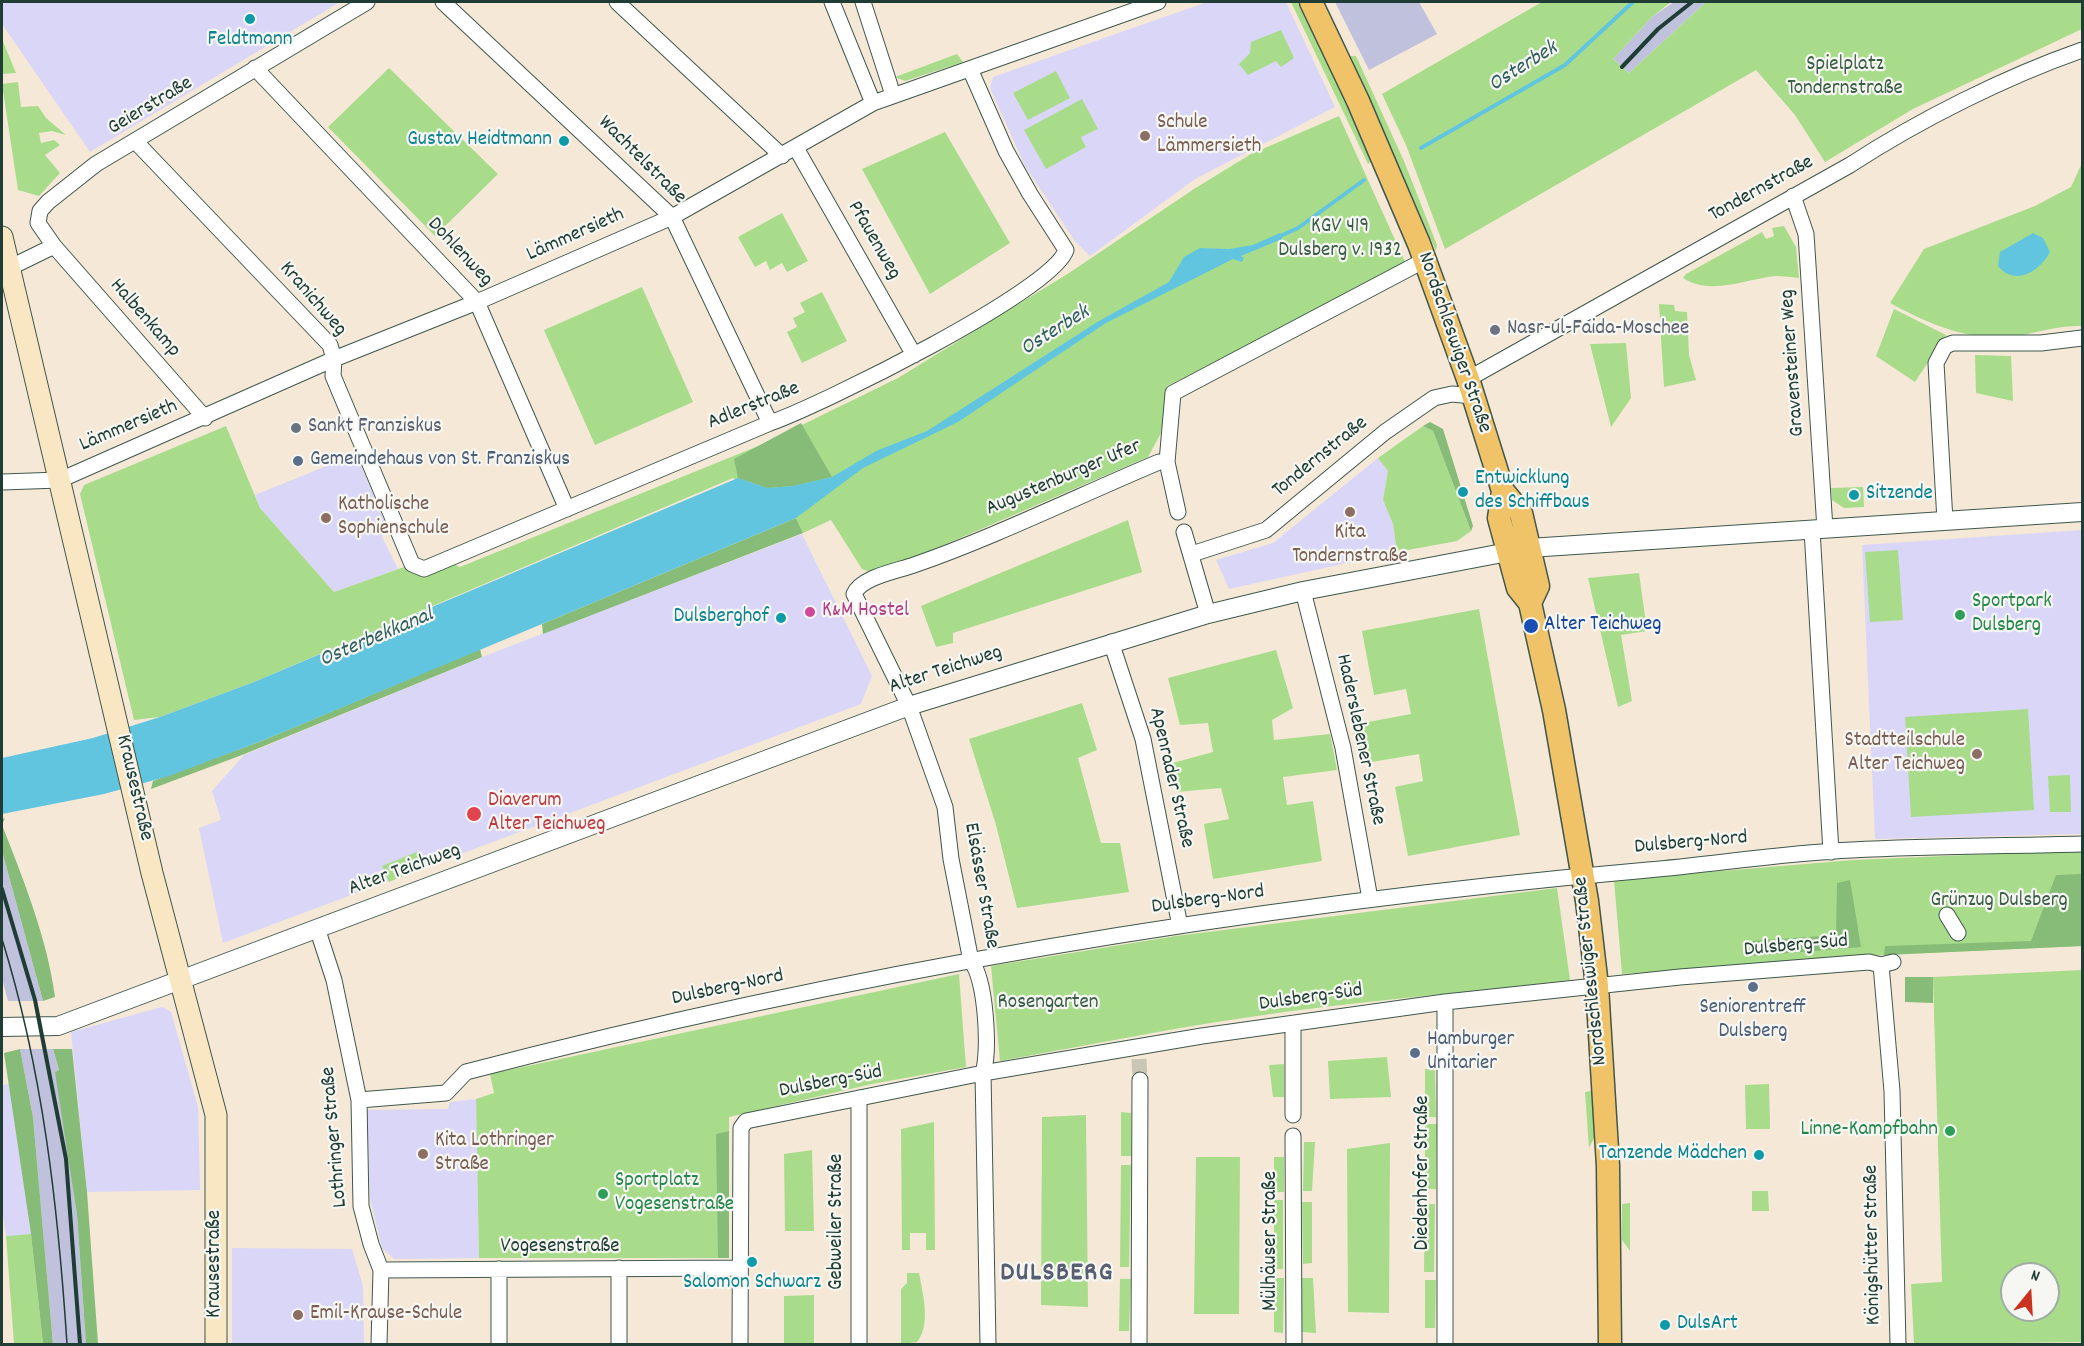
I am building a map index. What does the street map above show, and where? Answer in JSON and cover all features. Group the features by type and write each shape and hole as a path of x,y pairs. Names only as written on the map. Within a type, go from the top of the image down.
{"main road":[{"name":"Nordschleswiger Straße","path":"1311,2 1371,130 1425,261 1471,388 1503,491 1521,513 1518,550 1538,586 1530,603 1554,710 1584,875 1596,986 1608,1166 1610,1344"},
{"name":"Krausestraße","path":"2,237 179,980 216,1115 216,1344"}],"street":[{"name":"Geierstraße","path":"54,246 38,223 40,212 89,170 367,2"},
{"name":"Wachtelstraße","path":"445,2 672,217 770,423"},
{"path":"617,2 782,156"},
{"path":"832,2 873,103"},
{"path":"863,2 893,95"},
{"name":"Lämmersieth","path":"2,482 60,480 334,359 477,302 672,217 873,103 1158,2"},
{"name":"Tondernstraße","path":"1192,554 1266,530 1385,432 1434,398 1471,388 1793,196 1850,165 1894,136 2048,62 2082,50"},
{"name":"Dohlenweg","path":"255,68 477,302 567,509"},
{"name":"Adlerstraße","path":"437,563 770,423 802,412 914,355 977,319 1058,265 1066,252 1062,240 1030,194 1006,151 970,69"},
{"name":"Kranichweg","path":"135,141 330,345 334,359 333,376 412,564 423,569 437,563"},
{"name":"Pfauenweg","path":"796,148 914,355"},
{"name":"Gravensteiner Weg","path":"1793,196 1806,234 1831,852"},
{"path":"9,268 54,246"},
{"name":"Halbenkamp","path":"54,246 205,417"},
{"name":"Augustenburger Ufer","path":"854,594 856,588 866,583 922,562 1159,462 1167,462 1173,393 1425,261"},
{"path":"1945,521 1936,363 1945,346 1953,343 2041,343 2082,338"},
{"path":"1167,462 1178,512"},
{"name":"Alter Teichweg","path":"2,1028 58,1026 909,706 1208,614 1303,591 1518,550 2082,512"},
{"path":"1184,532 1208,614"},
{"name":"Haderslebener Straße","path":"1303,591 1343,748 1370,899"},
{"name":"Elsässer Straße","path":"854,594 909,706 945,807 951,859 970,961 977,968 981,987 987,1061 983,1073 988,1344"},
{"name":"Apenrader Straße","path":"1111,642 1143,739 1180,926"},
{"name":"Dulsberg-Nord","path":"359,1100 446,1093 466,1072 663,1024 970,961 1180,926 1370,899 1584,875 1831,852 2082,844"},
{"path":"1947,915 1958,933"},
{"name":"Lothringer Straße","path":"317,928 334,980 359,1100 361,1206 381,1270 379,1344"},
{"name":"Dulsberg-Süd","path":"740,1269 742,1124 983,1073 1138,1053 1293,1024 1444,1002 1680,977 1869,962 1887,964"},
{"name":"Königshütter Straße","path":"1887,964 1898,1344"},
{"name":"Diedenhofer Straße","path":"1444,1002 1445,1344"},
{"path":"1293,1024 1293,1115"},
{"path":"1139,1344 1140,1080"},
{"name":"Gebweiler Straße","path":"859,1098 859,1344"},
{"name":"Mülhäuser Straße","path":"1293,1136 1294,1344"},
{"path":"619,1268 619,1344"},
{"path":"499,1269 499,1344"},
{"path":"740,1269 740,1344"},
{"name":"Vogesenstraße","path":"381,1270 740,1269"}],"shaded area":[{"path":"2,2 340,2 90,152 2,24"},
{"name":"Schule Lämmersieth","path":"1207,2 1286,2 1335,107 1195,179 1090,256 1075,241 1025,166 990,88 993,77"},
{"path":"1335,2 1419,2 1437,34 1369,70"},
{"path":"1674,2 1706,2 1629,73 1613,59 1653,16"},
{"name":"Katholische Sophienschule","path":"356,454 387,528 382,537 398,569 334,592 260,508 255,495"},
{"name":"Kita Tondernstraße","path":"1378,458 1388,471 1383,500 1393,524 1397,552 1229,589 1216,560 1273,543"},
{"name":"Stadtteilschule Alter Teichweg","path":"2082,530 2082,834 1875,839 1862,545"},
{"path":"802,534 872,676 861,704 223,943 199,828 221,820 212,791 244,755 482,657"},
{"path":"2,851 43,1001 8,1001 2,978"},
{"path":"162,1007 171,1012 198,1107 200,1190 87,1192 71,1032"},
{"path":"20,1049 53,1049 59,1071 56,1071 77,1215 86,1344 53,1344 33,1117"},
{"path":"9,1084 31,1234 6,1236 2,1207 2,1085"},
{"name":"Kita Lothringer Straße","path":"476,1099 479,1258 394,1259 382,1248 370,1198 367,1110 448,1109 450,1102"},
{"name":"Emil-Krause-Schule","path":"232,1248 352,1249 363,1286 364,1344 232,1344"}],"green space":[{"path":"1291,2 1297,2 1332,70 1372,161 1368,164"},
{"name":"Spielplatz Tondernstraße","path":"1542,2 1671,2 1653,16 1613,59 1629,73 1706,2 2082,2 2082,29 1913,109 1825,162 1795,115 1756,70 1445,249 1406,145 1382,94"},
{"path":"1281,30 1294,58 1281,67 1276,61 1248,75 1239,64 1250,53 1251,42"},
{"path":"2,39 16,73 2,74"},
{"path":"957,54 963,62 905,81 895,77"},
{"path":"1350,56 1356,56 1404,161 1437,245 1436,251"},
{"path":"389,68 498,174 435,236 328,127"},
{"path":"1056,71 1070,98 1028,120 1013,93"},
{"path":"18,82 21,107 38,106 46,118 66,135 52,131 39,133 41,143 54,140 60,145 45,155 60,173 39,196 18,190 2,84"},
{"path":"1082,99 1098,129 1081,137 1086,147 1046,169 1024,130"},
{"name":"KGV 419 Dulsberg v. 1932","path":"1339,116 1406,264 1167,386 1161,433 1148,457 900,564 870,572 862,569 831,520 803,533 796,518 733,478 254,682 160,717 134,720 80,494 84,485 226,426 260,508 334,592 435,556 460,567 763,444 898,378 1069,273 1194,189 1251,154"},
{"path":"945,132 1010,243 930,294 862,169"},
{"path":"2082,163 2082,326 2009,337 1978,336 1947,329 1890,303 1924,249 2035,206 2071,187"},
{"path":"782,213 808,261 787,272 782,263 770,270 766,261 755,267 738,237"},
{"path":"1784,226 1796,247 1799,278 1775,276 1729,285 1705,286 1683,278 1686,274 1762,232 1766,239 1774,236 1772,228"},
{"path":"642,287 693,402 595,445 544,330"},
{"path":"822,292 847,341 802,363 787,332 797,327 793,318 805,312 800,303"},
{"path":"1659,304 1674,305 1675,311 1687,312 1689,355 1696,380 1664,387"},
{"path":"1894,309 1946,335 1915,382 1876,356"},
{"path":"1626,343 1631,398 1611,427 1590,344"},
{"path":"1975,355 2011,356 2013,401 1976,393"},
{"path":"1430,422 1443,429 1473,526 1471,531 1433,431 1423,426"},
{"path":"801,423 832,477 793,486 767,488 738,478 734,459"},
{"path":"1423,426 1433,431 1471,531 1457,541 1397,552 1393,524 1383,500 1388,471 1378,458"},
{"path":"1863,487 1864,507 1844,508 1832,500 1831,488"},
{"path":"796,518 803,533 543,634 542,624"},
{"path":"1128,520 1142,572 953,633 953,643 936,647 921,606"},
{"path":"1898,550 1903,620 1870,622 1865,552"},
{"path":"1639,573 1647,631 1621,635 1632,701 1618,707 1588,578"},
{"path":"1479,609 1520,835 1408,856 1395,787 1423,781 1419,754 1360,764 1352,725 1411,714 1406,689 1374,695 1362,631"},
{"path":"480,649 482,657 242,755 151,789 153,781 264,740"},
{"path":"1276,650 1293,708 1272,720 1274,740 1330,734 1337,770 1283,777 1287,805 1313,801 1322,861 1213,879 1204,824 1229,819 1221,788 1176,792 1169,764 1213,752 1208,723 1180,725 1168,678"},
{"path":"1082,703 1097,750 1078,758 1101,843 1120,843 1129,892 1017,908 996,825 969,739"},
{"path":"2028,709 2034,810 1911,817 1905,717"},
{"path":"2070,775 2071,812 2050,812 2048,776"},
{"path":"2,825 41,931 55,997 43,1001 2,851"},
{"name":"Grünzug Dulsberg","path":"2082,850 2082,946 1884,955 1622,974 1614,880 1853,860"},
{"path":"419,851 426,866 389,882 382,866"},
{"path":"2082,874 2082,946 1884,955 1885,946 2031,941 2056,875"},
{"path":"1850,880 1861,947 1754,956 1752,941 1836,935 1837,883"},
{"name":"Rosengarten","path":"1557,888 1570,980 1250,1017 1000,1061 991,966 1176,936"},
{"path":"2082,970 2082,1342 1914,1344 1911,1284 1942,1282 1933,977"},
{"name":"Sportplatz Vogesenstraße","path":"959,974 966,1067 872,1084 729,1117 729,1258 479,1258 476,1099 494,1093 490,1074"},
{"path":"1905,977 1933,977 1933,1003 1905,1002"},
{"path":"20,1049 33,1117 53,1344 43,1344 31,1234 4,1053"},
{"path":"53,1049 72,1049 87,1192 98,1344 86,1344 77,1215 55,1072 59,1070"},
{"path":"1387,1057 1391,1097 1330,1099 1328,1061"},
{"path":"1284,1064 1284,1097 1273,1097 1269,1065"},
{"path":"1425,1069 1435,1069 1436,1117 1425,1117"},
{"path":"1769,1084 1770,1129 1746,1129 1745,1085"},
{"path":"1591,1091 1595,1136 1589,1148 1585,1092"},
{"path":"1121,1112 1131,1113 1131,1156 1121,1156"},
{"path":"1086,1115 1088,1307 1041,1305 1042,1117"},
{"path":"934,1122 935,1250 926,1250 926,1233 910,1233 910,1250 902,1250 901,1129"},
{"path":"1425,1124 1437,1124 1436,1189 1425,1189"},
{"path":"729,1131 729,1258 718,1258 716,1134"},
{"path":"1304,1142 1315,1142 1312,1191 1303,1191"},
{"path":"1390,1143 1389,1313 1348,1312 1347,1149"},
{"path":"812,1150 814,1231 785,1231 784,1154"},
{"path":"1196,1157 1240,1157 1239,1314 1194,1314"},
{"path":"1274,1157 1284,1157 1284,1192 1274,1192"},
{"path":"1121,1165 1131,1165 1129,1267 1120,1267"},
{"path":"1752,1191 1768,1191 1769,1211 1752,1211"},
{"path":"1274,1200 1283,1200 1283,1269 1274,1269"},
{"path":"1302,1202 1312,1202 1312,1263 1303,1264"},
{"path":"1630,1203 1630,1251 1622,1240 1622,1204"},
{"path":"1425,1204 1435,1204 1434,1272 1424,1272"},
{"path":"31,1234 43,1344 14,1344 6,1236"},
{"path":"907,1273 919,1273 925,1318 924,1327 917,1342 901,1344 901,1289 907,1283"},
{"path":"1274,1278 1284,1278 1283,1333 1274,1332"},
{"path":"1302,1278 1313,1278 1316,1333 1302,1332"},
{"path":"1120,1279 1131,1279 1129,1331 1119,1331"},
{"path":"1425,1280 1436,1280 1435,1328 1425,1328"},
{"path":"814,1295 814,1344 784,1344 784,1296"}],"water":[{"name":"Osterbekkanal","path":"1280,233 1282,239 1241,256 1244,258 1242,262 1233,259 1106,323 958,422 863,468 796,518 264,740 169,776 104,794 2,814 2,758 93,738 160,717 254,682 738,478 767,488 793,486 832,477 876,451 927,431 1099,321 1169,282 1184,257 1200,248 1229,249 1253,245"},
{"path":"2033,233 2043,238 2050,252 2040,265 2027,274 2019,276 2005,272 1998,266 2000,252"}],"waterway":[{"name":"Osterbek","path":"1421,148 1565,65 1633,2"},
{"name":"Osterbek","path":"1278,237 1298,228 1364,180"}],"tunnel":[{"path":"1139,1059 1140,1080"}],"tram line":[{"path":"2,939 16,989 38,1089 59,1241 67,1344"}],"railway":[{"path":"1622,67 1658,29 1692,2"},
{"path":"2,889 35,1000 66,1159 80,1344"}],"place":[{"name":"Feldtmann","path":"250,19"},
{"name":"Schule Lämmersieth","path":"1145,136"},
{"name":"Gustav Heidtmann","path":"564,141"},
{"name":"Nasr-ul-Faida-Moschee","path":"1495,330"},
{"name":"Sankt Franziskus","path":"296,428"},
{"name":"Gemeindehaus von St. Franziskus","path":"298,461"},
{"name":"Entwicklung des Schiffbaus","path":"1463,492"},
{"name":"Sitzende","path":"1854,495"},
{"name":"Kita Tondernstraße","path":"1350,512"},
{"name":"Katholische Sophienschule","path":"326,518"},
{"name":"K&M Hostel","path":"810,612"},
{"name":"Sportpark Dulsberg","path":"1960,615"},
{"name":"Dulsberghof","path":"781,618"},
{"name":"Alter Teichweg","path":"1531,626"},
{"name":"Stadtteilschule Alter Teichweg","path":"1977,754"},
{"name":"Diaverum Alter Teichweg","path":"474,814"},
{"name":"Seniorentreff Dulsberg","path":"1753,987"},
{"name":"Hamburger Unitarier","path":"1415,1053"},
{"name":"Linne-Kampfbahn","path":"1950,1131"},
{"name":"Kita Lothringer Straße","path":"423,1154"},
{"name":"Tanzende Mädchen","path":"1759,1155"},
{"name":"Sportplatz Vogesenstraße","path":"603,1194"},
{"name":"Salomon Schwarz","path":"752,1262"},
{"name":"Emil-Krause-Schule","path":"298,1315"},
{"name":"DulsArt","path":"1665,1325"}],"district":[{"name":"DULSBERG","path":"1057,1275"}]}
